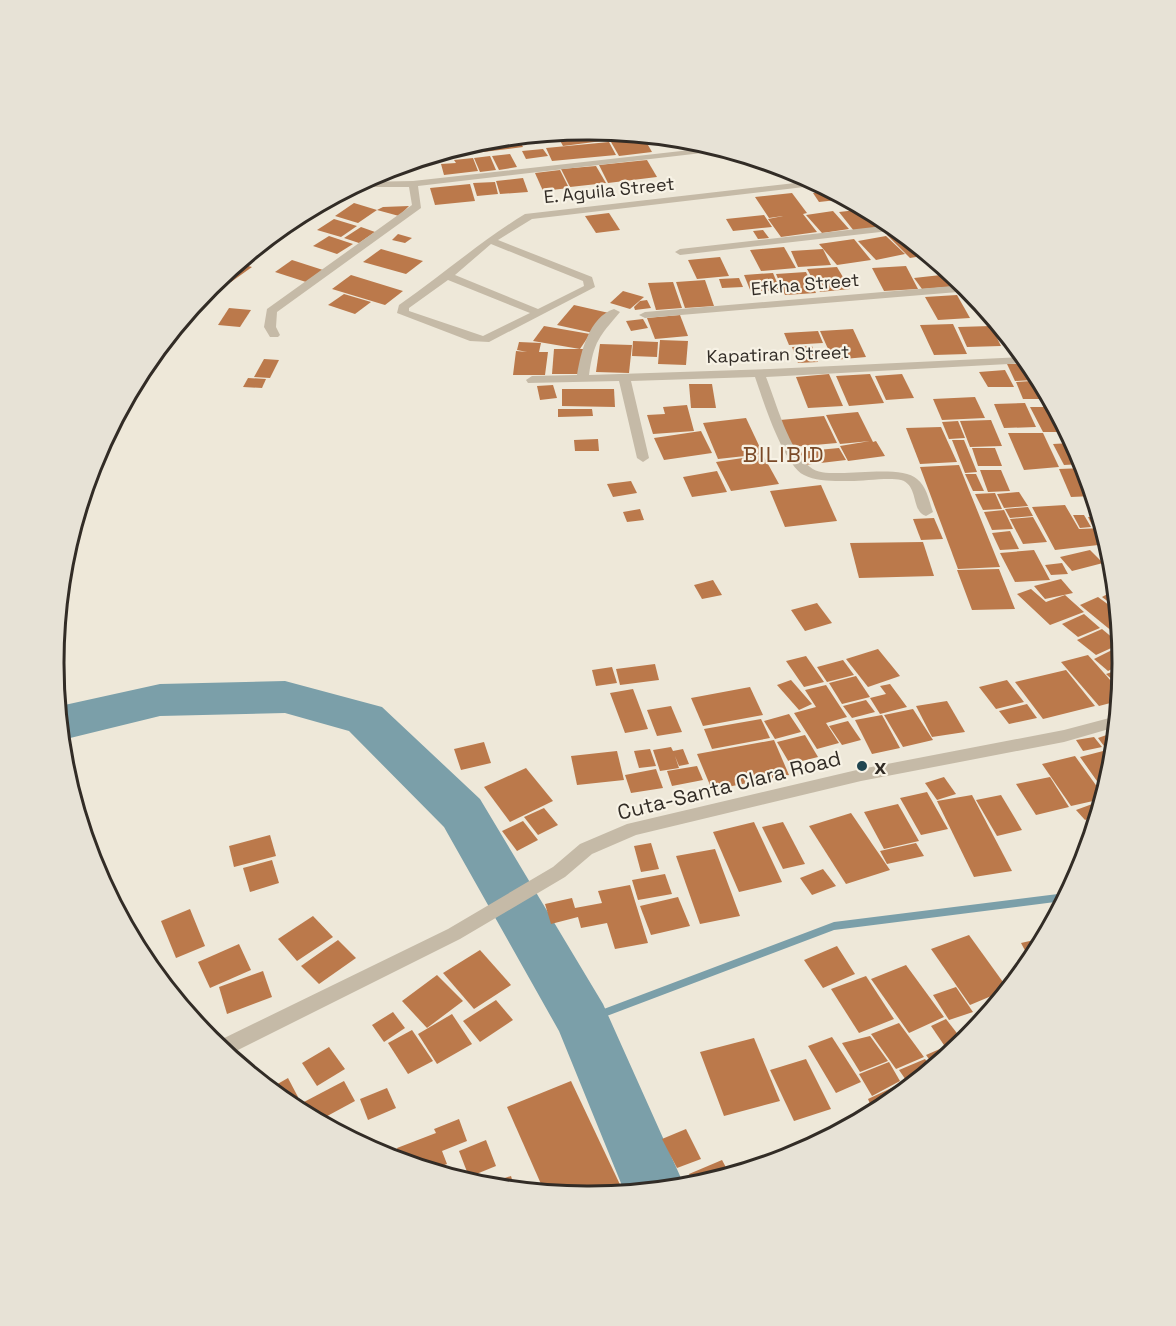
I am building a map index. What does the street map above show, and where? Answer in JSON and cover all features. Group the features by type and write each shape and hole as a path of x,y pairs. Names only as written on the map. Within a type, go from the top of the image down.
{"street":[{"path":"375,185 413,184 699,152"},
{"path":"274,335 270,327 271,311 417,206 413,184"},
{"name":"E. Aguila Street","path":"537,312 485,340 474,339 403,313 403,308 447,276 490,240 535,214 801,185"},
{"path":"680,252 881,230"},
{"path":"447,276 537,312 591,287 588,279 490,240"},
{"name":"Efkha Street","path":"645,315 954,289"},
{"path":"583,378 586,349 592,336 614,312"},
{"name":"Kapatiran Street","path":"531,380 759,374 1015,361"},
{"path":"759,374 795,460 806,472 828,477 903,476 910,478 916,482 926,512"},
{"path":"624,377 643,458"},
{"name":"Cuta-Santa Clara Road","path":"230,1044 476,921 559,872 586,849 633,829 861,775 1064,736 1108,723"}],"building":[{"path":"560,141 606,141 563,146"},
{"path":"609,142 616,155 552,161 546,148"},
{"path":"611,142 647,143 652,152 619,156"},
{"path":"520,144 523,147 475,153"},
{"path":"543,149 548,156 526,159 522,151"},
{"path":"510,154 517,167 499,170 492,156"},
{"path":"490,156 496,170 480,172 474,158"},
{"path":"473,158 478,171 444,175 441,164"},
{"path":"647,160 657,177 608,183 599,165"},
{"path":"596,166 606,183 570,187 561,169"},
{"path":"560,170 569,188 543,191 535,173"},
{"path":"523,178 528,192 500,194 496,181"},
{"path":"495,182 498,194 477,196 473,183"},
{"path":"470,184 475,201 435,205 430,188"},
{"path":"819,192 833,200 819,202 813,193"},
{"path":"792,193 807,213 803,214 817,232 781,237 768,219 783,216 769,218 755,197"},
{"path":"354,203 377,210 358,223 335,216"},
{"path":"409,206 399,216 377,210 383,207"},
{"path":"833,211 849,229 822,233 806,215"},
{"path":"851,211 879,228 854,231 839,212"},
{"path":"609,213 620,230 596,233 585,216"},
{"path":"764,215 772,227 733,231 726,219"},
{"path":"334,219 357,226 341,237 317,230"},
{"path":"361,227 375,232 359,243 344,238"},
{"path":"763,230 769,238 758,239 753,231"},
{"path":"398,234 412,238 405,243 392,240"},
{"path":"888,235 918,257 910,258"},
{"path":"329,236 353,244 337,254 313,246"},
{"path":"886,236 905,254 876,260 858,241"},
{"path":"854,239 871,260 837,265 819,244"},
{"path":"784,247 796,268 761,271 750,250"},
{"path":"381,249 423,261 406,274 363,262"},
{"path":"823,249 831,265 798,267 791,251"},
{"path":"720,257 729,276 697,279 688,260"},
{"path":"292,260 323,270 306,282 275,272"},
{"path":"247,266 252,267 231,282"},
{"path":"906,266 918,289 884,291 872,268"},
{"path":"837,267 850,289 820,292 807,269"},
{"path":"806,272 816,293 785,295 776,274"},
{"path":"773,273 780,290 751,292 744,275"},
{"path":"351,275 403,291 385,305 332,289"},
{"path":"939,275 951,287 922,289 914,278"},
{"path":"739,278 743,287 722,288 719,279"},
{"path":"705,280 714,306 685,308 676,282"},
{"path":"673,282 682,308 656,310 648,283"},
{"path":"623,291 644,297 630,309 610,303"},
{"path":"344,294 371,302 355,314 328,305"},
{"path":"957,295 970,318 938,320 925,297"},
{"path":"647,300 651,308 635,310 634,307 640,301"},
{"path":"574,305 609,313 593,333 557,325"},
{"path":"229,308 251,310 240,327 218,325"},
{"path":"680,315 688,336 655,339 647,318"},
{"path":"643,319 648,328 631,331 626,321"},
{"path":"953,324 967,354 934,355 920,325"},
{"path":"544,326 590,334 580,349 533,341"},
{"path":"989,326 1001,346 967,347 958,327"},
{"path":"853,329 866,357 833,360 820,331"},
{"path":"818,331 823,343 789,345 784,333"},
{"path":"660,340 688,341 686,365 658,364"},
{"path":"633,341 658,342 657,357 632,356"},
{"path":"519,342 541,343 539,352 548,352 545,375 513,375 516,351 527,352 517,350"},
{"path":"600,344 632,345 629,373 596,372"},
{"path":"812,346 818,362 798,363 792,347"},
{"path":"554,349 583,349 582,374 552,374"},
{"path":"264,359 279,360 270,378 254,377"},
{"path":"1007,364 1017,364 1028,380 1015,381"},
{"path":"1005,370 1014,387 988,387 979,372"},
{"path":"829,374 843,406 808,408 796,377"},
{"path":"870,374 884,403 849,406 836,376"},
{"path":"902,374 914,398 886,400 875,376"},
{"path":"248,378 266,379 262,388 243,387"},
{"path":"1029,381 1040,399 1023,399 1016,382"},
{"path":"689,384 712,384 716,408 691,408"},
{"path":"553,385 557,398 540,400 537,386"},
{"path":"562,389 614,389 615,407 562,406"},
{"path":"975,397 985,418 942,420 933,399"},
{"path":"1025,403 1036,427 1004,428 994,404"},
{"path":"687,405 694,431 653,434 647,415 665,414 663,407"},
{"path":"1030,407 1044,407 1058,432 1043,432"},
{"path":"558,409 592,409 593,416 558,417"},
{"path":"858,412 873,442 876,441 885,456 848,461 840,446 870,441 840,444 826,415"},
{"path":"824,416 837,443 792,447 780,420"},
{"path":"746,418 763,454 718,459 703,423"},
{"path":"991,420 1002,446 970,447 960,421"},
{"path":"958,421 965,438 949,439 942,422"},
{"path":"941,427 957,462 920,464 906,428"},
{"path":"701,431 712,453 664,460 654,438"},
{"path":"1008,433 1043,433 1059,467 1024,470"},
{"path":"598,439 599,451 575,451 574,440"},
{"path":"952,440 964,440 977,472 965,473"},
{"path":"1063,443 1073,465 1064,465 1053,444"},
{"path":"839,448 846,460 804,465 797,452"},
{"path":"972,448 995,448 1002,466 978,466"},
{"path":"763,455 779,484 731,491 716,462"},
{"path":"959,465 1000,567 958,569 920,467"},
{"path":"1074,468 1084,496 1071,497 1059,469"},
{"path":"980,470 1001,470 1010,491 988,492"},
{"path":"717,471 727,492 692,497 683,477"},
{"path":"965,474 976,474 984,491 973,491"},
{"path":"631,481 637,493 613,497 607,484"},
{"path":"821,485 837,521 785,527 770,491"},
{"path":"1019,492 1028,506 1004,508 997,494"},
{"path":"995,493 1002,509 983,510 975,494"},
{"path":"1065,505 1079,529 1094,528 1098,545 1055,550 1032,507"},
{"path":"1028,507 1033,516 1010,518 1005,509"},
{"path":"640,509 644,520 627,522 623,512"},
{"path":"1004,510 1013,529 992,530 984,512"},
{"path":"1073,515 1084,515 1091,527 1080,528"},
{"path":"1033,517 1047,542 1023,544 1010,519"},
{"path":"934,518 943,539 921,540 913,519"},
{"path":"1010,531 1019,549 1000,550 992,533"},
{"path":"923,542 934,576 859,578 850,543"},
{"path":"1034,550 1050,580 1015,582 1000,553"},
{"path":"1090,550 1101,563 1072,571 1060,557"},
{"path":"1062,563 1068,574 1051,575 1045,565"},
{"path":"999,569 1015,609 972,610 957,570"},
{"path":"1061,579 1073,593 1045,599 1034,586"},
{"path":"713,580 722,595 702,599 694,585"},
{"path":"1031,589 1046,602 1065,595 1084,612 1050,625 1017,594"},
{"path":"1098,597 1108,604 1110,630 1080,605"},
{"path":"817,603 832,623 805,631 791,610"},
{"path":"1084,614 1100,628 1078,637 1062,624"},
{"path":"1102,629 1110,636 1111,648 1096,655 1077,640"},
{"path":"878,649 900,676 868,687 846,659"},
{"path":"1111,650 1112,669 1108,671 1094,659"},
{"path":"1088,655 1111,681 1109,703 1099,706 1061,662"},
{"path":"806,656 824,682 804,687 786,661"},
{"path":"843,660 854,675 827,682 817,667"},
{"path":"655,664 659,680 620,685 616,669"},
{"path":"612,667 617,683 596,686 592,670"},
{"path":"1066,670 1095,706 1043,719 1015,682"},
{"path":"856,676 870,697 842,704 829,683"},
{"path":"791,680 812,704 799,710 777,685"},
{"path":"1007,680 1024,702 996,709 979,687"},
{"path":"890,684 907,707 880,714 870,698 886,694 880,686"},
{"path":"826,685 847,717 826,723 839,743 817,749 794,713 816,707 805,690"},
{"path":"750,687 763,715 703,726 691,698"},
{"path":"633,689 648,729 625,733 610,693"},
{"path":"866,700 875,712 852,718 843,706"},
{"path":"947,701 965,732 932,737 916,706"},
{"path":"1027,704 1037,718 1009,724 999,711"},
{"path":"671,706 682,732 657,736 647,710"},
{"path":"913,709 933,740 903,747 884,715"},
{"path":"789,714 801,732 775,739 764,721"},
{"path":"882,715 900,748 872,754 855,720"},
{"path":"761,719 770,738 712,749 704,729"},
{"path":"848,721 861,740 842,745 829,726"},
{"path":"805,735 818,757 790,764 777,742"},
{"path":"1106,735 1104,746 1098,738"},
{"path":"1094,737 1102,747 1083,751 1076,740"},
{"path":"774,740 789,775 712,790 697,754"},
{"path":"484,742 491,763 461,770 454,749"},
{"path":"671,747 673,751 683,749 689,764 679,766 675,756 679,768 660,771 653,750"},
{"path":"650,749 656,766 639,768 634,751"},
{"path":"617,751 624,780 577,785 571,756"},
{"path":"1103,751 1097,782 1080,757"},
{"path":"1075,756 1097,786 1093,801 1071,806 1042,764"},
{"path":"697,766 703,780 672,786 667,771"},
{"path":"526,768 553,801 510,822 484,787"},
{"path":"656,769 663,788 631,793 625,775"},
{"path":"944,777 956,794 937,800 925,783"},
{"path":"1050,777 1069,807 1036,815 1016,784"},
{"path":"927,792 948,829 921,835 900,798"},
{"path":"972,795 1012,871 974,877 937,801"},
{"path":"1001,795 1022,830 997,836 976,800"},
{"path":"898,804 919,841 884,849 864,812"},
{"path":"1092,804 1088,819 1085,820 1076,810"},
{"path":"544,808 558,825 538,835 524,817"},
{"path":"851,813 890,870 846,884 809,826"},
{"path":"523,821 538,840 517,851 502,831"},
{"path":"754,822 782,882 739,892 713,832"},
{"path":"783,822 805,864 783,869 762,827"},
{"path":"270,835 276,856 234,867 229,846"},
{"path":"651,843 659,869 641,872 634,846"},
{"path":"916,843 924,856 887,864 880,851"},
{"path":"715,849 740,916 700,924 676,856"},
{"path":"272,860 279,883 250,892 243,868"},
{"path":"823,869 836,886 812,895 800,878"},
{"path":"665,874 672,894 638,900 632,880"},
{"path":"630,885 648,943 615,949 607,923 581,928 578,917 551,924 545,904 572,898 575,908 602,903 598,891"},
{"path":"678,897 690,926 651,935 640,906"},
{"path":"190,909 205,946 176,958 161,921"},
{"path":"313,916 333,937 297,961 278,939"},
{"path":"969,935 1003,982 992,996 970,1005 931,949"},
{"path":"338,940 356,958 319,984 301,966"},
{"path":"1031,941 1025,951 1021,943"},
{"path":"239,944 251,970 210,988 198,962"},
{"path":"837,946 855,974 823,988 804,960"},
{"path":"480,950 511,985 474,1009 443,973"},
{"path":"906,965 944,1017 909,1033 871,979"},
{"path":"263,971 272,997 227,1014 219,987"},
{"path":"437,975 463,1001 427,1028 402,1001"},
{"path":"866,976 894,1019 859,1033 831,989"},
{"path":"956,987 973,1012 949,1020 933,995"},
{"path":"496,1000 513,1020 480,1042 463,1021"},
{"path":"393,1012 405,1028 384,1042 372,1025"},
{"path":"452,1014 472,1044 437,1064 418,1034"},
{"path":"946,1019 957,1034 945,1046 931,1026"},
{"path":"899,1023 924,1057 896,1069 871,1034"},
{"path":"412,1030 433,1061 408,1074 388,1043"},
{"path":"870,1036 888,1061 860,1072 842,1043"},
{"path":"832,1037 861,1082 836,1093 808,1046"},
{"path":"754,1038 780,1101 724,1116 700,1052"},
{"path":"329,1047 345,1069 317,1086 302,1063"},
{"path":"942,1048 942,1048 930,1060 926,1055"},
{"path":"806,1059 831,1109 794,1121 770,1070"},
{"path":"925,1059 927,1062 905,1079 899,1070"},
{"path":"889,1062 900,1081 872,1096 859,1074"},
{"path":"288,1078 298,1097 297,1098 277,1084"},
{"path":"344,1081 355,1101 327,1116 304,1102"},
{"path":"571,1081 620,1185 541,1184 507,1107"},
{"path":"896,1086 870,1104 868,1099"},
{"path":"387,1088 396,1108 368,1120 360,1099"},
{"path":"459,1119 467,1141 442,1151 447,1164 442,1166 398,1151 397,1148 436,1133 434,1129"},
{"path":"686,1129 701,1159 677,1168 662,1139"},
{"path":"486,1140 496,1166 476,1174 467,1172 459,1151"},
{"path":"722,1160 726,1168 690,1176 689,1174"},
{"path":"511,1176 512,1181 502,1179"}],"waterway":[{"path":"68,721 160,700 285,697 365,719 462,813 583,1021 652,1182"},
{"path":"583,1021 834,926 1056,898"}],"place":[{"name":"x","path":"862,766"}],"district":[{"name":"BILIBID","path":"784,454"}]}
